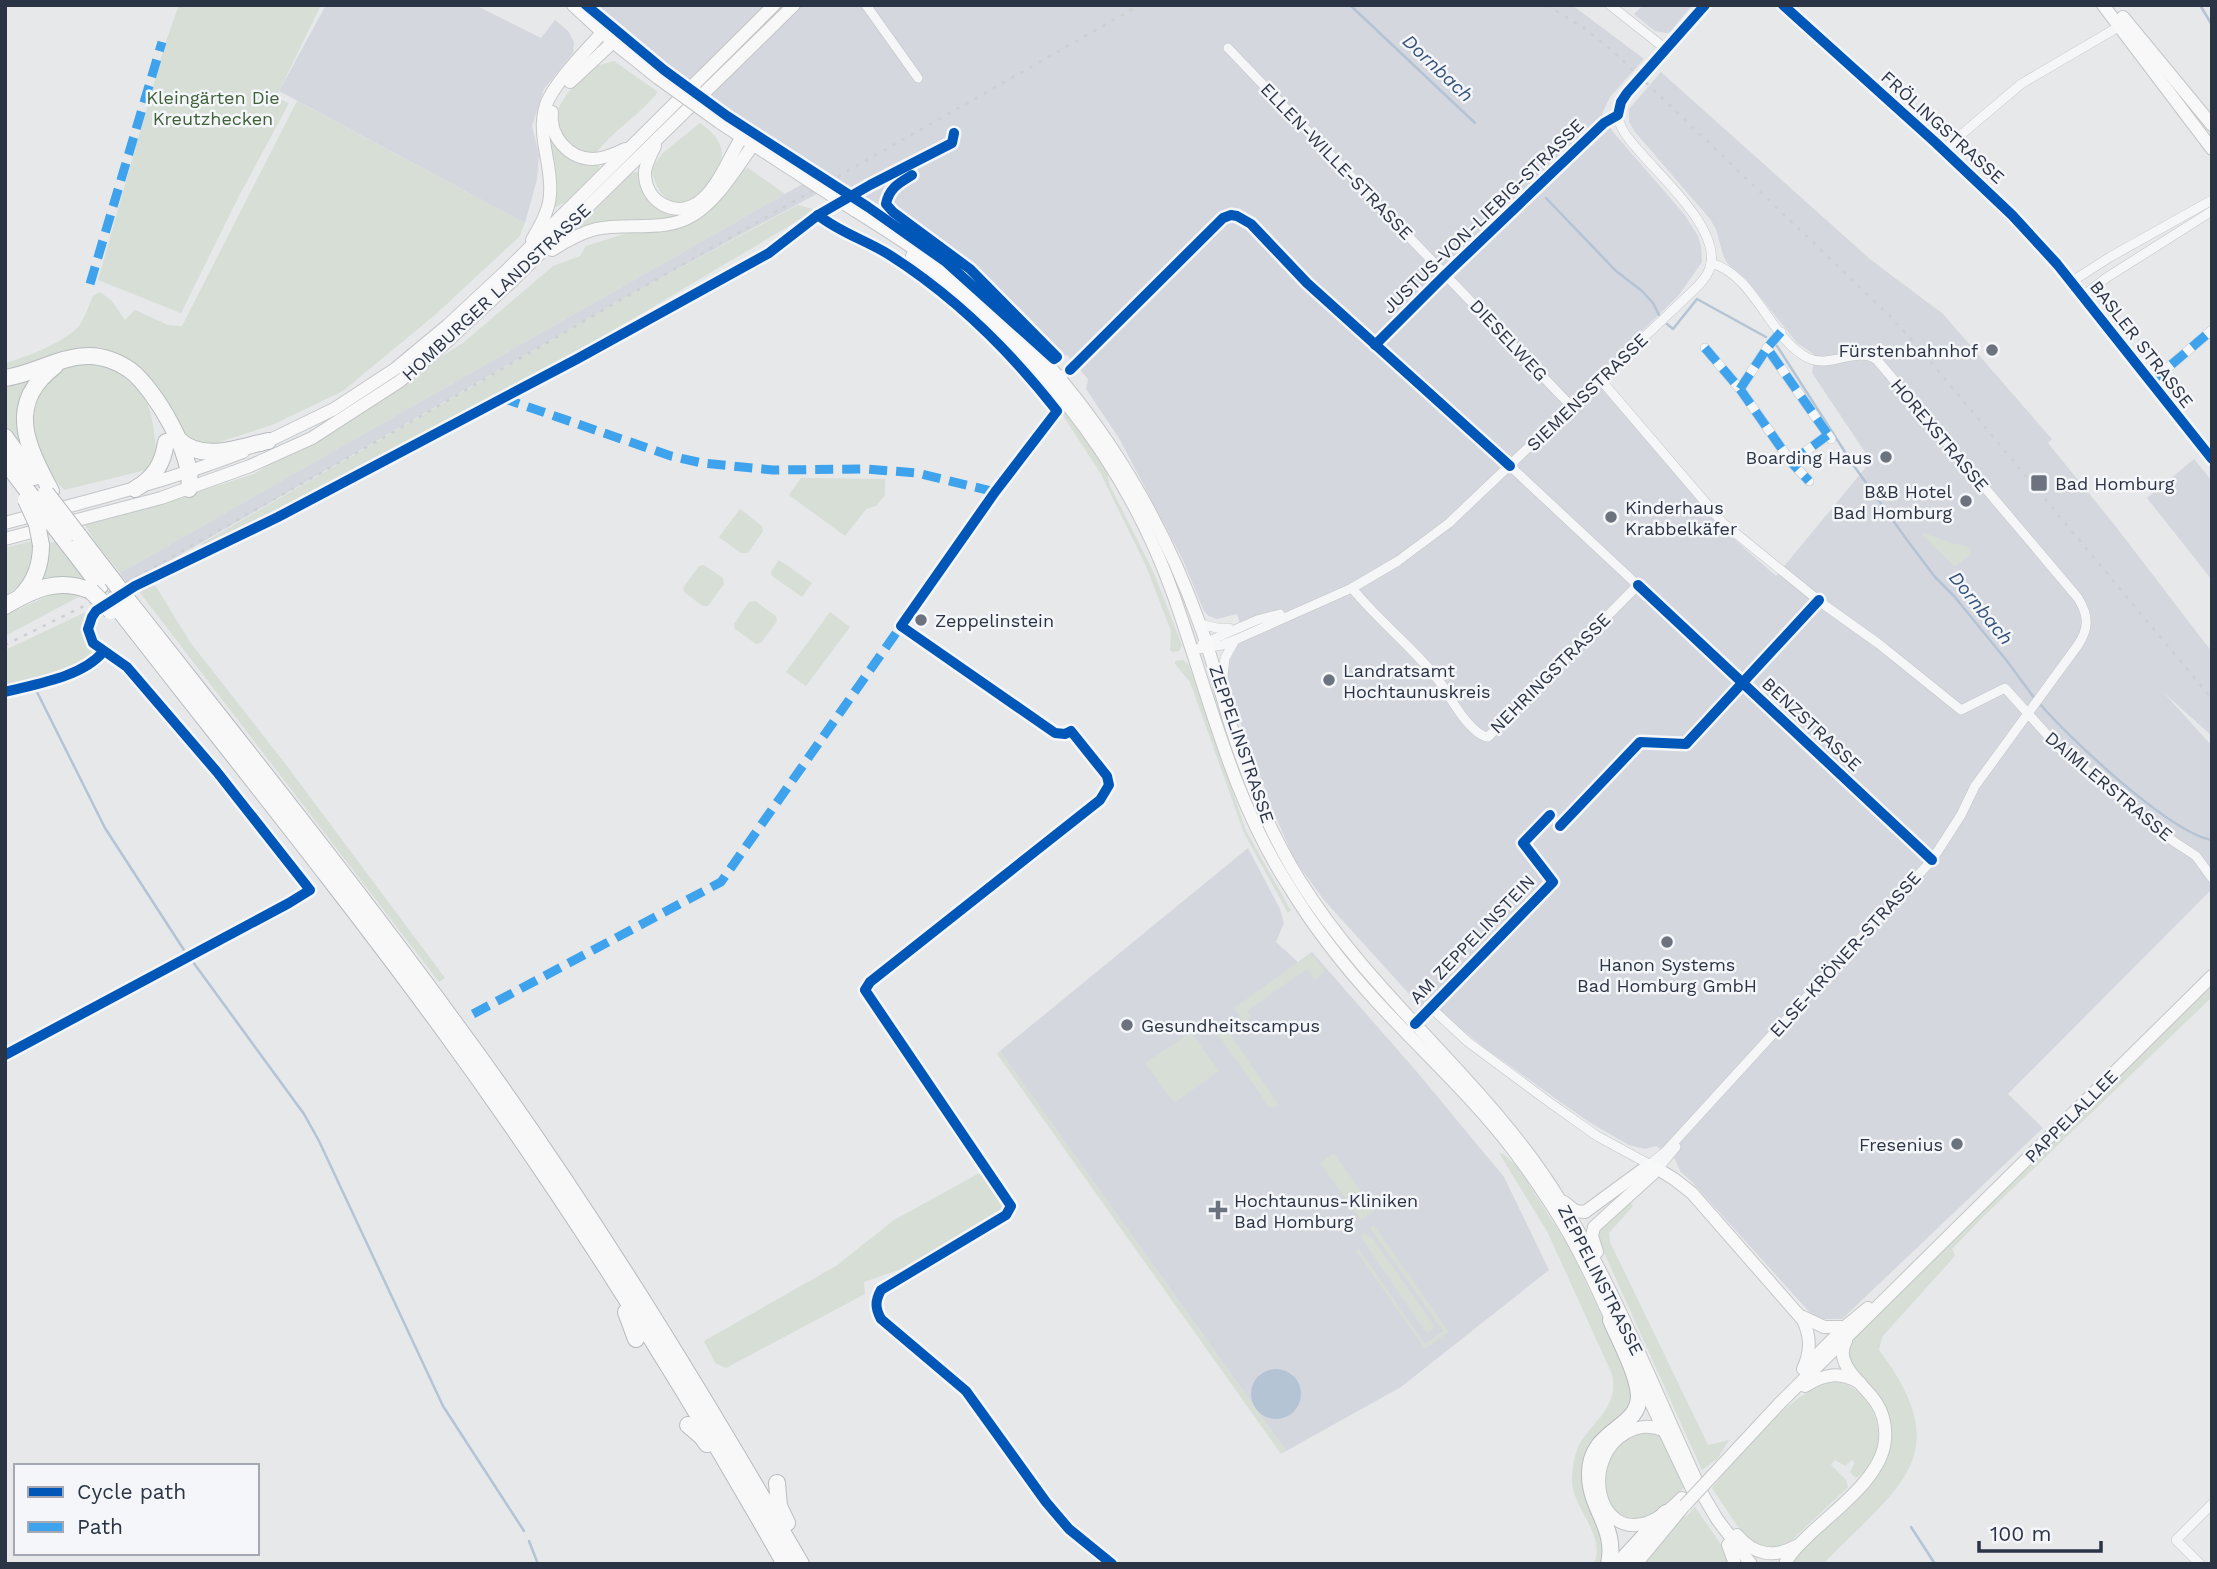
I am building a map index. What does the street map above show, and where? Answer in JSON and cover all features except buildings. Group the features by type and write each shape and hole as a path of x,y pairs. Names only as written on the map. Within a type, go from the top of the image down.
{"highway":[{"path":"5,378 62,361 90,356 104,358 130,370 149,391 186,478"},
{"path":"12,602 30,586 38,571 41,545 37,524 38,495 25,424 28,402 38,383 62,361"},
{"path":"5,437 38,495 72,538 101,585 337,866 454,1022 543,1148 629,1278 803,1564"},
{"path":"171,440 209,453 268,441"},
{"path":"135,489 154,475 171,440"},
{"path":"7,464 62,515 72,538"},
{"path":"12,602 56,584 101,585 118,606 378,941 472,1070 594,1248 673,1373 785,1564"},
{"path":"594,1248 602,1275 629,1316 636,1339"},
{"path":"1609,1564 1611,1550 1608,1529 1591,1488 1592,1459 1601,1441 1632,1416 1639,1396 1611,1320"},
{"path":"691,1378 718,1401"},
{"path":"688,1425 702,1437 727,1480 744,1492"},
{"path":"777,1483 779,1506 803,1564"},
{"path":"1619,1564 1666,1513"},
{"path":"1634,1564 1656,1538"}],"main road":[{"name":"ZEPPELINSTRASSE","path":"573,5 602,33 658,78 747,141 854,210 982,313 1056,382 1108,442 1137,488 1173,557 1200,624 1232,727 1267,820 1307,891 1346,946 1512,1132 1559,1198 1598,1266 1692,1471 1717,1519 1751,1564"},
{"name":"HOMBURGER LANDSTRASSE","path":"5,523 135,489 250,466 312,438 400,381 442,346 635,144 774,5"},
{"name":"HOMBURGER LANDSTRASSE","path":"5,539 186,478 334,409 395,369 529,256 658,139 794,5"},
{"path":"2103,5 2212,149"},
{"path":"2114,5 2212,125"},
{"path":"529,256 550,198 551,182 544,129 546,105 556,87 602,33"},
{"path":"613,42 562,91 553,108 552,128 570,152 589,159 610,156 635,144"},
{"path":"658,139 646,167 648,189 656,201 669,208 678,209 702,199 747,141"},
{"path":"529,256 596,229 671,224 691,217 707,204 747,141"},
{"name":"ZEPPELINSTRASSE","path":"1056,382 1130,498 1161,562 1240,791 1288,887 1358,981 1479,1109 1514,1151 1568,1231 1694,1493 1742,1564"},
{"name":"PAPPELALLEE","path":"1711,1474 1802,1369 1846,1333 1930,1256 2212,976"},
{"path":"1559,1198 1575,1211 1585,1212 1653,1167"},
{"path":"1653,1167 1692,1194 1797,1311 1814,1324 1846,1333 1842,1358 1876,1401 1882,1414 1885,1436 1883,1453 1871,1475 1799,1544 1785,1564"},
{"path":"1629,1334 1592,1236 1594,1227 1653,1167"},
{"path":"1633,1190 1657,1181 1678,1182"},
{"path":"1797,1311 1810,1339 1810,1350 1802,1369"},
{"name":"PAPPELALLEE","path":"1656,1538 1684,1501 1846,1333"},
{"path":"1779,1404 1821,1377 1837,1375 1854,1379 1863,1385"},
{"path":"1663,1430 1644,1426 1617,1439 1602,1462 1599,1486 1608,1511 1626,1523 1645,1524 1666,1513"},
{"path":"1692,1471 1738,1537 1753,1550 1777,1553 1799,1544"},
{"name":"PAPPELALLEE","path":"1666,1513 1684,1501"},
{"path":"1728,1545 1735,1564"}],"street":[{"path":"866,5 918,78"},
{"path":"1610,5 1667,50"},
{"path":"1705,5 1632,87 1621,102 1618,116 1625,133 1703,228 1711,248 1712,263"},
{"name":"FRÖLINGSTRASSE","path":"1783,5 2012,215 2071,282"},
{"path":"1943,150 2021,84 2120,26"},
{"name":"ELLEN-WILLE-STRASSE","path":"1228,48 1446,274"},
{"name":"JUSTUS-VON-LIEBIG-STRASSE","path":"1375,345 1604,123 1618,116"},
{"path":"2071,282 2212,200"},
{"path":"2083,296 2120,269 2212,211"},
{"name":"BENZSTRASSE","path":"1056,382 1223,218 1237,216 1251,224 1307,283 1510,466 1932,860"},
{"path":"2110,257 2120,269"},
{"name":"HOREXSTRASSE","path":"1712,263 1728,269 1741,281 1802,354 1823,362 1864,355 1877,360 2078,598 2086,615 2085,635 2027,713"},
{"name":"SIEMENSSTRASSE","path":"1192,650 1235,640 1352,589 1411,552 1449,523 1572,407 1698,286 1712,263"},
{"name":"DIESELWEG","path":"1446,274 1572,407"},
{"name":"BASLER STRASSE","path":"2071,282 2212,459"},
{"path":"2151,382 2212,330"},
{"path":"1740,389 1781,332"},
{"path":"1704,348 1740,389 1791,462 1809,481"},
{"path":"1768,348 1830,437 1791,462"},
{"name":"DAIMLERSTRASSE","path":"1600,379 1723,523 1961,710 2004,688 2060,749 2173,841 2196,856 2212,878"},
{"name":"NEHRINGSTRASSE","path":"1352,589 1415,652 1471,727 1482,737 1488,737 1638,585"},
{"name":"SIEMENSSTRASSE","path":"1207,645 1237,628 1314,604"},
{"name":"SIEMENSSTRASSE","path":"1200,624 1217,628 1237,628"},
{"path":"1221,692 1225,657 1235,640"},
{"name":"ELSE-KRÖNER-STRASSE","path":"1653,1167 1932,860 1961,815 1975,786 2027,713"},
{"path":"1428,1005 1468,1042 1549,1102 1597,1136 1653,1167"},
{"path":"2200,1564 2176,1540 2212,1504"}],"shaded area":[{"path":"326,5 475,5 541,38 555,20 568,31 574,42 573,53 544,89 532,126 539,155 537,179 525,223 279,91"},
{"path":"587,5 1572,5 1644,59 1610,97 1602,114 1613,132 1684,214 1698,236 1702,262 1679,295 1595,377 1718,525 1776,576 1871,461 1812,373 1815,355 1797,343 1746,279 1727,263 1710,219 1629,122 1629,109 1661,72 1871,260 1943,314 2052,439 2048,443 2212,652 2212,736 2164,693 2212,746 2212,889 2008,1094 2043,1128 1842,1319 1820,1319 1812,1315 1680,1171 1675,1159 1656,1146 1645,1149 1629,1145 1589,1122 1486,1049 1437,1009 1429,1016 1324,900 1294,859 1233,702 1227,676 1229,662 1238,645 1245,639 1237,614 1217,619 1204,611 1182,558 1119,438 1086,389 1088,379 1067,355 1061,356 967,263 888,205 871,206 835,184 622,299 128,585 120,573 820,174 666,69"},
{"path":"1643,5 1692,5 1670,32 1666,33 1655,31 1634,14"},
{"path":"2194,459 2212,481 2212,580 2147,498"},
{"path":"1248,848 1280,909 1284,923 1276,942 1298,962 1312,952 1417,1072 1504,1177 1549,1270 1401,1387 1286,1451 1000,1051"}],"green space":[{"name":"Kleingärten Die Kreutzhecken","path":"179,5 321,5 279,91 277,98 289,103 181,313 98,280 165,44"},
{"path":"614,61 658,92 595,154 582,152 567,142 558,127 559,107 567,94 596,66"},
{"path":"297,101 525,223 519,237 436,314 343,391 272,425 207,446 185,437 169,411 91,349 76,349 5,374 5,363 44,349 79,326 93,296 100,292 111,300 125,320 135,310 168,325 182,326"},
{"path":"700,123 717,139 722,153 721,160 703,190 685,203 676,203 661,193 651,168 664,152"},
{"path":"547,126 554,143 600,163 599,169 564,203 553,208"},
{"path":"748,168 785,194 120,573 83,522 188,495 254,474 463,343 553,266 580,256 586,246 627,233 668,229 740,171"},
{"path":"640,171 644,190 688,213 679,217 584,229 578,227 632,173"},
{"path":"798,205 816,210 496,400 204,548 201,544 622,299"},
{"path":"92,363 128,379 143,395 152,417 155,455 150,469 64,490 45,466 35,447 29,428 29,415 38,396 56,374 67,368"},
{"path":"44,370 19,431 23,451 5,427 5,383"},
{"path":"1038,378 1075,422 1100,458 1110,486 1153,571 1182,645 1179,651 1170,650 1171,631 1146,566 1101,474 1062,414 1039,387 1036,380"},
{"path":"801,478 885,479 885,495 876,506 866,509 845,536 789,495"},
{"path":"740,509 762,526 763,531 748,553 741,553 719,537"},
{"path":"1924,533 1967,546 1971,554 1955,567 1922,535"},
{"path":"32,541 32,565 18,586 5,597 5,548"},
{"path":"57,541 92,586 38,587 46,544"},
{"path":"779,560 812,583 802,597 772,576 771,571"},
{"path":"704,565 723,578 724,584 708,606 703,606 685,593 683,588 699,566"},
{"path":"155,585 190,642 287,766 445,978 439,982 138,590"},
{"path":"65,592 82,595 5,636 5,615 50,595"},
{"path":"755,601 776,616 777,621 761,643 756,644 735,629 734,624 749,602"},
{"path":"86,612 85,635 96,655 84,665 5,689 5,650"},
{"path":"830,612 850,627 806,686 786,672"},
{"path":"1183,660 1188,664 1195,680 1246,831 1291,910 1288,913 1244,833 1190,682 1175,664 1175,661"},
{"path":"1311,953 1325,971 1315,980 1307,969 1247,1011 1251,1017 1244,1023 1234,1008"},
{"path":"2212,983 2212,997 1984,1216 1952,1249 1955,1256 1882,1337 1879,1350 1903,1386 1915,1417 1916,1444 1909,1468 1875,1513 1823,1564 1791,1564 1794,1557 1873,1479 1888,1455 1891,1427 1884,1403 1848,1359 1849,1348 1856,1336"},
{"path":"1217,1020 1223,1024 1277,1102 1273,1108 1269,1107 1212,1026"},
{"path":"1191,1032 1219,1071 1174,1103 1145,1063"},
{"path":"1000,1051 1286,1451 1281,1454 997,1054"},
{"path":"1334,1153 1375,1211 1361,1220 1320,1163"},
{"path":"1499,1153 1517,1166 1569,1247 1633,1391 1633,1407 1603,1435 1606,1536 1602,1564 1594,1564 1596,1543 1578,1503 1572,1478 1579,1445 1609,1405 1613,1386 1612,1374 1547,1231"},
{"path":"985,1170 1005,1202 1004,1214 918,1263 864,1282 865,1294 726,1368 715,1363 704,1341 836,1266 894,1220"},
{"path":"1629,1201 1633,1206 1609,1233 1610,1242 1708,1445 1729,1440 1716,1461 1702,1470 1598,1239 1600,1228"},
{"path":"1374,1225 1449,1332 1425,1349 1356,1251 1359,1249 1425,1344 1443,1331 1370,1228"},
{"path":"1364,1232 1374,1240 1434,1325 1429,1333 1424,1330 1360,1236"},
{"path":"1837,1382 1852,1387 1872,1409 1878,1439 1868,1468 1856,1478 1850,1472 1855,1463 1852,1460 1845,1466 1835,1460 1831,1465 1846,1480 1848,1487 1792,1540 1793,1542 1780,1548 1755,1546 1736,1524 1712,1488 1752,1441 1786,1408 1803,1395"},
{"path":"1636,1432 1658,1433 1685,1486 1674,1500 1650,1517 1635,1521 1618,1514 1605,1497 1602,1481 1612,1450"},
{"path":"1695,1507 1732,1564 1641,1564 1683,1515 1686,1517"}],"water":[{"path":"1276,1369 1293,1377 1301,1394 1293,1411 1276,1419 1259,1411 1251,1394 1259,1377"}],"waterway":[{"name":"Dornbach","path":"1350,5 1475,123"},
{"path":"2200,5 2212,25"},
{"name":"Dornbach","path":"1546,198 1616,271 1642,291 1659,315"},
{"name":"Dornbach","path":"1667,324 1673,329 1697,299 1766,337"},
{"name":"Dornbach","path":"1777,346 1854,466 1907,540 2035,699"},
{"path":"36,690 105,828 184,950"},
{"name":"Dornbach","path":"2040,704 2073,739 2147,803 2171,821 2194,834 2212,840"},
{"path":"193,962 304,1114 443,1406 524,1531"},
{"path":"1911,1527 1935,1564"},
{"path":"529,1541 538,1564"}],"railway":[{"path":"5,645 88,604 404,426 1140,5"},
{"path":"1547,5 1584,28 1614,52 1891,317 2212,699"}],"marked path":[{"path":"90,284 162,42"},
{"path":"2151,382 2212,330"},
{"path":"1781,332 1767,348 1831,439"},
{"path":"1705,348 1740,389 1791,462 1809,481"},
{"path":"1740,389 1767,348"},
{"path":"502,398 671,456 702,463 773,470 866,469 917,473 995,492"},
{"path":"1791,462 1828,435"},
{"path":"473,1014 721,882 901,626"}],"cycle path":[{"path":"586,5 664,70 727,116 868,207 946,262 1054,359 1057,357 970,269 886,204 892,190 912,175"},
{"path":"1375,345 1604,123 1618,115 1621,102 1627,93 1705,5"},
{"path":"1783,5 2012,215 2057,264 2212,459"},
{"path":"5,1055 310,890 217,772 127,667 93,643 88,629 96,611 135,586 278,517 577,359 769,253 818,215 952,143 954,133"},
{"path":"818,215 888,254 935,287 1000,346 1057,411 995,492 901,626 1055,733 1065,734 1071,731 1107,776 1109,785 1100,800 870,982 865,990 1011,1206 1006,1215 881,1290 876,1304 881,1319 966,1391 1046,1502 1069,1529 1112,1564"},
{"path":"1070,370 1223,218 1237,216 1251,224 1307,283 1510,466"},
{"path":"1638,585 1932,860"},
{"path":"1560,826 1640,742 1686,744 1819,600"},
{"path":"5,692 71,674 94,661 103,652"},
{"name":"AM ZEPPELINSTEIN","path":"1415,1024 1553,882 1523,843 1550,815"}],"place":[{"name":"Fürstenbahnhof","path":"1992,350"},
{"name":"Boarding Haus","path":"1886,457"},
{"name":"Bad Homburg","path":"2039,483"},
{"name":"B&B Hotel Bad Homburg","path":"1966,501"},
{"name":"Kinderhaus Krabbelkäfer","path":"1611,517"},
{"name":"Zeppelinstein","path":"921,620"},
{"name":"Landratsamt Hochtaunuskreis","path":"1329,680"},
{"name":"Hanon Systems Bad Homburg GmbH","path":"1667,942"},
{"name":"Gesundheitscampus","path":"1127,1025"},
{"name":"Fresenius","path":"1957,1144"},
{"name":"Hochtaunus-Kliniken Bad Homburg","path":"1218,1210"}]}
